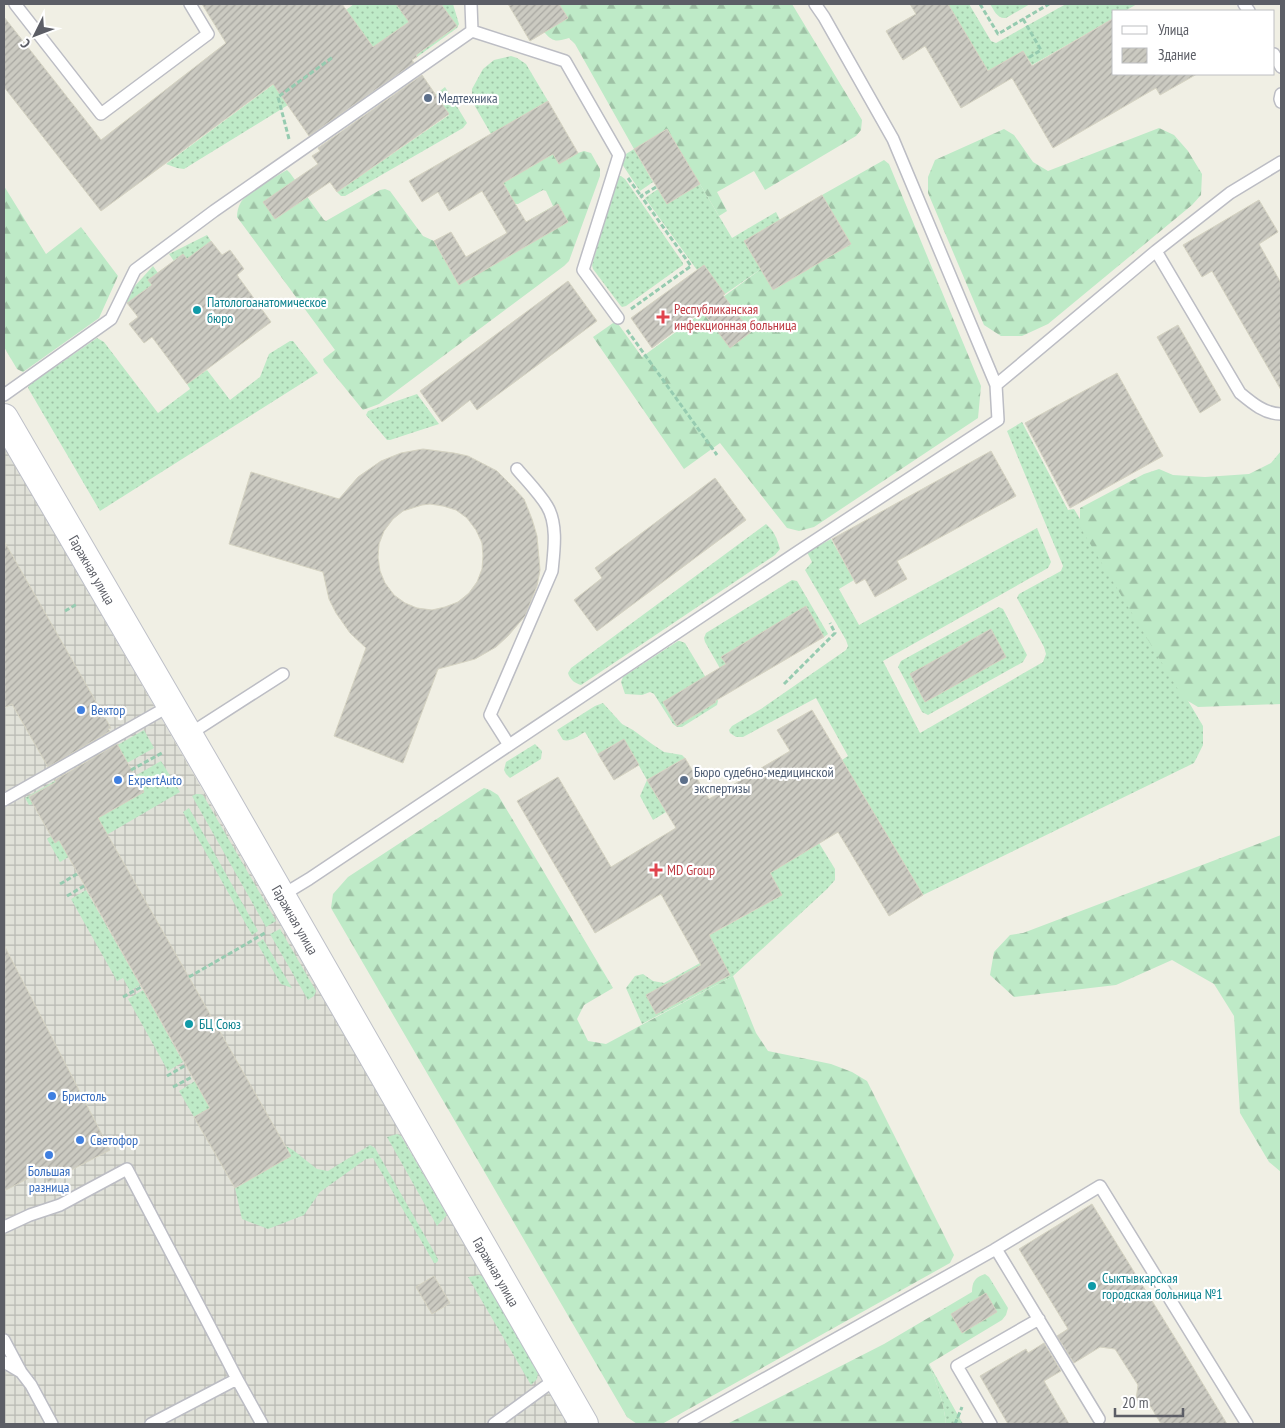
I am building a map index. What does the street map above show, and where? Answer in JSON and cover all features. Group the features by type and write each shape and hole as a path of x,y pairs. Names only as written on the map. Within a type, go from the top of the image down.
{"street":[{"name":"Гаражная улица","path":"4,418 584,1424"}],"lane":[{"path":"15,4 101,114 208,34 190,4"},
{"path":"471,4 472,31"},
{"path":"281,896 998,420 996,385 893,139 815,4"},
{"path":"4,395 111,319 135,270 214,211 472,31"},
{"path":"472,31 565,61 619,155 583,270 618,318"},
{"path":"1275,56 1281,67"},
{"path":"1281,94 1281,102"},
{"path":"996,385 1230,193 1281,162"},
{"path":"1156,252 1240,393 1266,411 1281,414"},
{"path":"509,746 490,715 552,571 554,555 552,519 547,506 517,469"},
{"path":"188,735 283,674"},
{"path":"4,800 171,705"},
{"path":"4,1227 30,1215 60,1205 127,1169 262,1424"},
{"path":"684,1424 996,1249 1100,1186 1247,1424"},
{"path":"996,1249 1098,1419"},
{"path":"991,1424 957,1366 1039,1319"},
{"path":"4,1340 52,1424"},
{"path":"4,1362 21,1372"},
{"path":"494,1424 557,1378"},
{"path":"151,1424 237,1379"}],"path":[{"path":"980,4 998,34 1044,5 1050,4"},
{"path":"1023,19 1041,50 1028,58"},
{"path":"293,156 278,97 333,57"},
{"path":"656,187 641,196 691,266 618,318 717,455"},
{"path":"65,611 77,604"},
{"path":"784,684 835,633 830,623"},
{"path":"131,770 162,753"},
{"path":"60,884 77,874"},
{"path":"67,896 84,886"},
{"path":"189,977 265,933"},
{"path":"123,997 142,987"},
{"path":"167,1076 186,1065"},
{"path":"173,1087 192,1077"}],"shaded area":[{"path":"4,446 569,1424 4,1424"}],"green space":[{"path":"354,4 453,4 459,24 457,28 417,57 398,30 288,105 184,169 166,164 305,61 357,26 346,10"},
{"path":"559,4 792,4 862,120 861,130 856,136 765,190 754,171 717,192 727,211 719,216 667,129 634,149 575,44 569,38 552,39 544,32 568,18"},
{"path":"948,4 969,4 991,41 996,43 1066,4 1137,4 1127,10 1112,10 1112,19 1032,65 1023,51 988,71"},
{"path":"990,4 1030,4 1003,18 998,16"},
{"path":"511,56 526,64 548,101 491,134 472,101 472,89 483,69 494,60"},
{"path":"445,87 467,123 463,128 345,196 341,196 337,192 449,115 435,95"},
{"path":"1159,128 1174,135 1188,151 1202,174 1201,195 1192,205 1048,324 1022,336 1001,336 984,325 928,193 928,177 935,160 1004,129 1014,135 1033,162 1048,171"},
{"path":"531,138 578,153 584,151 591,153 600,169 600,176 569,261 379,404 363,410 324,362 323,359 335,350 237,217 241,202 255,189 287,170 326,221 380,190 385,189 390,191 423,236 434,241 459,285 518,227 553,206 546,191 543,190 515,204 499,178"},
{"path":"634,149 653,182 640,191 620,161 621,157"},
{"path":"884,160 889,164 981,386 978,418 814,527 799,531 787,528 720,443 684,469 593,337 616,321 642,357 761,269 773,290 851,244 822,195"},
{"path":"618,176 625,179 683,263 683,265 622,307 593,269 592,265"},
{"path":"700,184 732,238 776,212 780,220 761,269 725,294 704,265 697,270 645,198 658,189 667,204"},
{"path":"4,186 46,254 81,227 118,276 99,318 23,372 17,369 4,347"},
{"path":"207,235 211,241 194,254 200,262 174,261 169,254"},
{"path":"153,266 158,273 158,293 152,298 145,290 127,303 124,298"},
{"path":"97,338 104,342 158,413 190,389 187,384 207,370 230,400 260,377 269,354 290,341 293,341 318,373 100,511 28,388 29,385"},
{"path":"417,394 439,424 387,440 366,415 368,411"},
{"path":"1022,422 1068,510 1074,509 1203,726 1203,745 1194,763 923,895 842,760 848,756 816,698 743,737 736,737 729,730 732,726 761,709 846,650 848,646 846,640 805,570 812,562 807,552 831,539 854,580 839,589 859,625 1037,528 1051,562 1048,568 883,661 920,733 1043,662 1046,654 1044,647 1017,598 1019,594 1061,571 1063,566 1007,431"},
{"path":"1281,451 1281,704 1198,707 1183,698 1080,527 1080,508 1144,474 1159,469 1173,475 1205,477 1249,474 1271,463"},
{"path":"766,524 773,532 779,545 780,549 775,555 581,685 571,679 568,673 571,668"},
{"path":"792,580 797,581 828,634 824,637 806,607 722,656 739,687 730,686 705,642 706,633"},
{"path":"999,607 1003,609 1027,655 1023,662 928,715 922,712 898,667 901,661"},
{"path":"678,641 685,643 717,696 718,701 717,705 682,727 677,727 673,724 654,694 650,692 642,695 625,694 621,682 623,677"},
{"path":"603,703 622,724 664,752 682,755 685,758 647,780 624,739 598,754 585,732 572,739 563,740 557,730"},
{"path":"144,730 154,748 127,763 29,797 33,804 29,805 25,798"},
{"path":"535,744 542,751 541,759 510,778 504,770 506,762"},
{"path":"161,761 180,792 60,862 47,839 51,836 55,842 144,792 135,776"},
{"path":"647,780 666,812 653,820 640,796"},
{"path":"484,788 498,795 613,988 584,1005 577,1019 588,1041 606,1044 733,976 756,1033 768,1051 831,1064 852,1072 867,1081 954,1255 950,1263 662,1424 637,1424 627,1417 331,908 333,894 348,877"},
{"path":"196,794 203,795 276,921 266,927 192,796"},
{"path":"189,808 258,931 252,935 183,812"},
{"path":"1281,835 1281,1172 1269,1162 1240,1113 1234,1016 1214,984 1172,960 1116,985 1014,997 990,975 994,952 1010,935 1023,933"},
{"path":"819,843 835,869 835,880 827,889 733,976 642,1024 626,988 635,976 643,974 653,981 664,983 700,963 695,943 782,895 765,864 780,867"},
{"path":"86,890 140,985 130,991 123,978 117,981 71,899"},
{"path":"280,929 316,991 314,996 308,1000 270,934"},
{"path":"263,939 292,988 281,984 257,943"},
{"path":"143,990 183,1062 168,1071 128,999"},
{"path":"195,1081 210,1108 194,1117 179,1091"},
{"path":"397,1134 401,1136 447,1215 437,1226 387,1137"},
{"path":"370,1145 375,1148 438,1259 436,1263 434,1263 373,1158 366,1159 320,1192 304,1215 268,1229 242,1219 235,1188 290,1156 286,1146 317,1169 328,1171"},
{"path":"985,1274 989,1277 1008,1308 1006,1315 1002,1320 929,1364 940,1394 946,1424 727,1424 884,1344 972,1292 975,1280"},
{"path":"482,1276 538,1372 537,1379 531,1385 468,1277"},
{"path":"929,1364 963,1424 946,1424 940,1394"}],"building":[{"path":"202,4 342,4 373,47 409,22 396,4 441,4 457,26 416,55 417,57 412,60 414,63 309,136 273,84 101,211 4,87 4,17 101,140 226,43"},
{"path":"508,4 559,4 568,18 530,41"},
{"path":"910,4 948,4 988,71 1023,51 1032,66 1112,19 1112,75 1195,75 1160,95 1156,88 1053,148 1012,78 961,108 925,46 903,60 886,31 916,14"},
{"path":"422,75 449,114 337,192 330,182 275,219 263,202 318,164 312,156 320,151 318,148"},
{"path":"548,101 578,153 559,164 553,154 503,183 526,222 558,204 568,222 459,285 434,241 451,232 466,257 507,233 482,191 449,211 438,192 422,202 409,181"},
{"path":"667,129 700,184 667,204 634,149"},
{"path":"822,195 851,244 773,290 744,241"},
{"path":"1259,200 1278,232 1259,244 1281,283 1281,390 1212,271 1202,277 1183,245"},
{"name":"Патологоанатомическое бюро","path":"211,241 222,255 230,250 244,269 237,275 271,322 187,384 152,337 144,343 129,324 138,317 127,303 152,285 148,280 183,254 187,259"},
{"path":"704,265 725,294 723,295 751,332 730,348 702,311 652,348 631,318"},
{"path":"568,281 597,321 477,410 470,400 442,422 420,391"},
{"path":"1178,325 1221,400 1200,413 1157,337"},
{"path":"1117,373 1163,456 1070,508 1025,423"},
{"path":"423,449 454,453 468,456 497,471 524,499 537,536 540,570 537,586 525,616 508,636 496,647 475,659 438,669 403,763 334,736 366,648 350,633 336,613 329,599 323,572 229,544 251,472 339,499 358,477 381,461 401,453","holes":["422,505 443,506 456,510 467,518 476,530 482,543 482,569 477,582 469,593 458,602 432,610 417,608 405,603 394,595 385,583 380,571 379,544 384,531 393,519 403,511"]},
{"path":"991,451 1016,496 897,561 907,579 875,597 865,579 856,584 832,539"},
{"path":"715,478 746,520 597,631 574,600 602,578 595,568"},
{"path":"4,541 111,728 108,729 110,731 48,767 12,704 4,708"},
{"path":"806,606 824,637 715,701 677,726 663,702 726,664 721,657"},
{"path":"991,629 1006,657 925,702 910,674"},
{"path":"812,710 923,895 889,916 838,832 770,873 782,895 709,935 730,975 656,1014 646,995 701,965 661,894 595,933 517,801 558,777 611,867 676,828 647,780 685,758 709,799 790,751 777,730"},
{"path":"624,739 639,765 614,780 598,754"},
{"name":"БЦ Союз","path":"117,744 144,792 98,818 291,1156 235,1188 194,1117 210,1108 59,840 55,843 29,797"},
{"path":"4,945 110,1150 48,1182 42,1171 4,1191"},
{"name":"Сыктывкарская городская больница №1","path":"1092,1204 1227,1424 1161,1424 1151,1407 1136,1400 1138,1385 1115,1349 1100,1347 1074,1363 1057,1336 1068,1329 1019,1249"},
{"path":"434,1276 450,1303 432,1314 416,1287"},
{"path":"986,1293 997,1312 962,1333 951,1314"},
{"path":"1044,1343 1061,1371 1044,1381 1069,1424 1008,1424 980,1376 1026,1349 1028,1353"}],"place":[{"name":"Медтехника","path":"428,98"},
{"name":"Патологоанатомическое бюро","path":"197,310"},
{"name":"Республиканская инфекционная больница","path":"663,317"},
{"name":"Вектор","path":"81,710"},
{"name":"ExpertAuto","path":"118,780"},
{"name":"Бюро судебно-медицинской экспертизы","path":"684,780"},
{"name":"MD Group","path":"656,870"},
{"name":"БЦ Союз","path":"189,1024"},
{"name":"Бристоль","path":"52,1096"},
{"name":"Светофор","path":"80,1140"},
{"name":"Большая разница","path":"49,1155"},
{"name":"Сыктывкарская городская больница №1","path":"1092,1286"}]}
